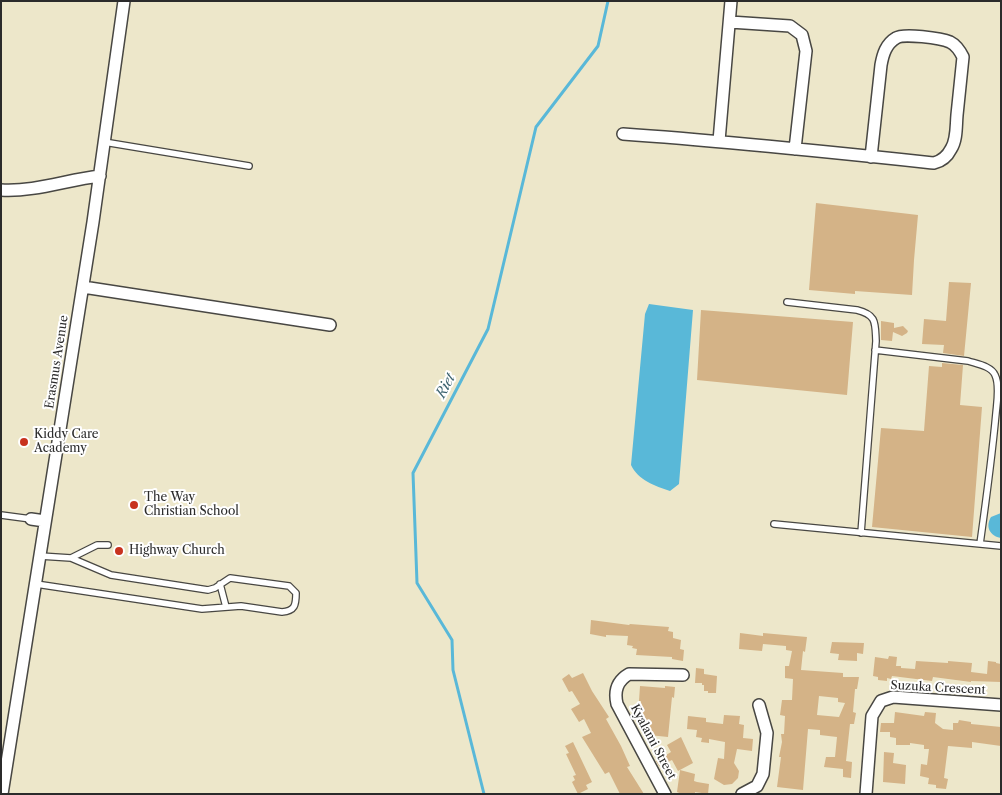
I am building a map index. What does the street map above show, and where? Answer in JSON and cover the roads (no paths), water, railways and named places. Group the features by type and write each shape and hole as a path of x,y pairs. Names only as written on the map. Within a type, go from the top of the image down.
{"street":[{"name":"Erasmus Avenue","path":"4,791 100,176 124,1"},
{"path":"719,141 732,1"},
{"path":"730,22 790,26 802,35 806,51 795,149"},
{"path":"623,134 719,141 934,163 939,162 946,158 954,142 963,57 960,50 951,42 901,35 890,42 884,50 871,156"},
{"path":"1,190 26,190 75,179 100,176"},
{"path":"83,287 330,325"},
{"path":"31,519 45,521"},
{"name":"Kyalami Street","path":"665,794 617,704 616,690 624,677 629,674 683,676"},
{"name":"Suzuka Crescent","path":"866,794 872,716 881,701 893,697 1001,705"},
{"path":"742,794 757,786 763,774 767,733 759,705"}],"lane":[{"path":"104,142 249,166"},
{"path":"787,302 866,312 874,321 875,350 861,533"},
{"path":"875,350 968,361 994,372 997,379 997,401 993,448 980,544"},
{"path":"1,515 31,519"},
{"path":"774,524 1001,546"},
{"path":"70,558 96,545 108,545"},
{"path":"36,584 202,609 241,606 288,612 294,609 296,605 296,593 289,586 230,578 208,590 117,576 70,558 40,556"},
{"path":"220,584 226,607"}],"water":[{"path":"649,304 693,310 679,484 670,491 653,485 642,478 631,465 645,314"},
{"path":"1001,513 1001,538 991,533 988,524 991,517"}],"waterway":[{"name":"Riet","path":"484,794 453,670 452,640 417,583 413,473 488,329 536,127 598,46 608,1"}],"place":[{"name":"Kiddy Care Academy","path":"24,442"},
{"name":"The Way Christian School","path":"134,505"},
{"name":"Highway Church","path":"119,551"}]}
